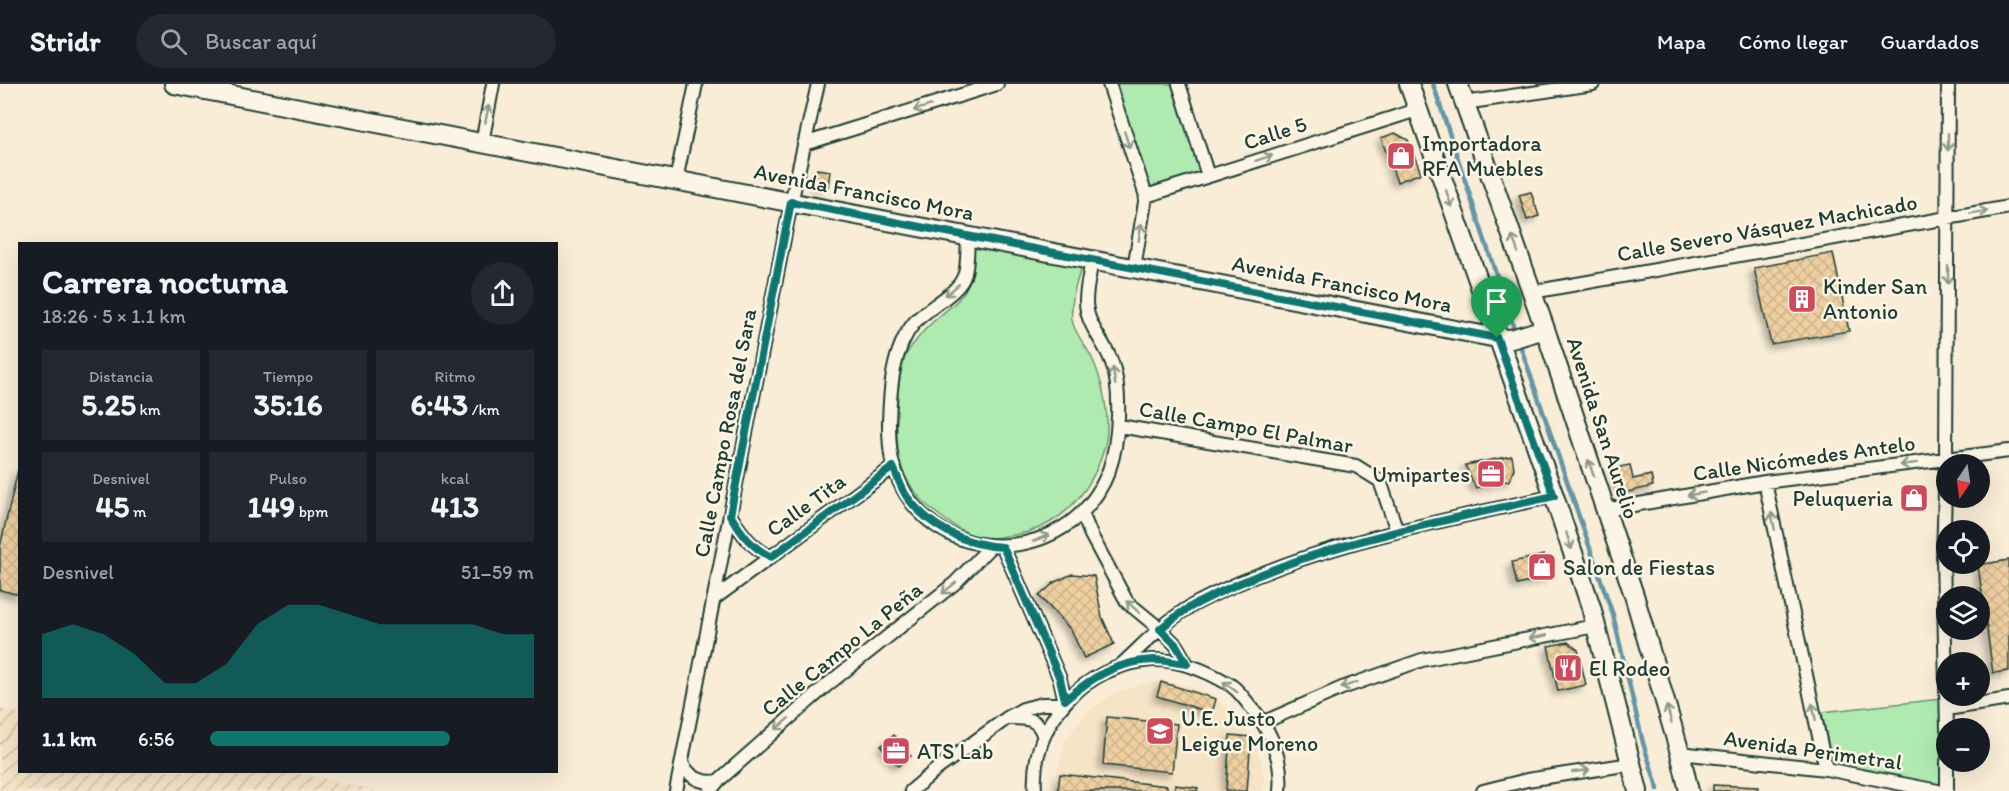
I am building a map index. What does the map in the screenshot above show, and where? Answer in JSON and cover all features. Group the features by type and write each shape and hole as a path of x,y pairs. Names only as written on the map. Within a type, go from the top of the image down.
{"main road":[{"path":"1409,84 1504,338 1595,626 1638,791"},
{"name":"Avenida San Aurelio","path":"1458,84 1532,292 1540,331 1634,595 1689,791"},
{"name":"Avenida Francisco Mora","path":"184,85 1504,338 1540,331"}],"street":[{"path":"482,143 493,84"},
{"path":"676,180 696,84"},
{"name":"Calle Campo Rosa del Sara","path":"676,791 791,202 818,84"},
{"path":"804,144 998,84"},
{"path":"1109,84 1146,196 1134,268"},
{"path":"1179,84 1208,176"},
{"path":"1464,103 1593,84"},
{"path":"1946,454 1948,84"},
{"name":"Calle 5","path":"1146,196 1417,110"},
{"name":"Calle Severo Vásquez Machicado","path":"1532,292 2009,207"},
{"path":"968,237 965,273 960,284 914,322 905,336 896,359 889,424 893,467 907,496 928,520 956,537 997,547 1029,543 1061,530 1082,513 1097,493 1109,470 1119,426 1112,362 1090,323 1086,301 1092,260"},
{"name":"Calle Campo El Palmar","path":"1119,426 1356,466 1380,481 1397,531"},
{"name":"Calle Nicómedes Antelo","path":"1985,454 2009,451"},
{"name":"Calle Nicómedes Antelo","path":"1605,510 1765,482 1936,460"},
{"name":"Calle Tita","path":"715,598 893,467"},
{"path":"1765,482 1826,769"},
{"path":"1120,666 1160,629 1196,603 1284,564 1397,531 1554,496"},
{"path":"1944,508 1943,557 1947,718"},
{"path":"1082,513 1091,535 1127,602 1176,645 1187,664"},
{"path":"730,515 750,543 771,557"},
{"path":"997,547 1060,679 1064,702"},
{"name":"Calle Campo La Peña","path":"710,791 718,781 827,685 956,583 997,547"},
{"path":"1264,722 1342,688 1422,660 1595,626"},
{"path":"1035,791 1034,773 1043,735 1064,702 1090,680 1120,666 1153,660 1187,664 1231,685 1264,722 1276,751 1281,782 1280,791"},
{"path":"1947,709 2009,699"},
{"path":"911,791 1006,718 1033,706 1064,702"},
{"path":"1006,718 1032,720 1041,728 1043,735"},
{"name":"Avenida Perimetral","path":"1680,753 1826,769 1938,791"},
{"path":"682,763 686,770 697,779 718,781"},
{"path":"1483,791 1548,776 1631,765"},
{"path":"1947,772 1947,791"}],"shaded area":[{"name":"U.E. Justo Leigue Moreno","path":"1161,682 1189,686 1214,697 1240,719 1258,749 1265,782 1264,791 1057,791 1056,775 1065,742 1085,713 1114,693 1147,683"},
{"path":"0,709 18,713 18,773 296,773 380,791 0,791"}],"green space":[{"path":"1115,84 1172,84 1200,172 1149,188"},
{"path":"968,246 1082,266 1073,299 1072,320 1095,366 1107,414 1106,439 1098,466 1090,482 1068,509 1040,527 1024,533 992,538 983,538 964,531 928,506 906,478 898,452 898,391 905,357 926,329 964,292 969,281"},
{"path":"1936,700 1936,706 1941,706 1941,718 1936,718 1936,772 1940,772 1940,791 1832,770 1822,712"}],"building":[{"name":"Importadora RFA Muebles","path":"1395,133 1408,140 1421,173 1397,182 1381,138"},
{"path":"817,169 830,171 828,187 815,185"},
{"path":"1531,192 1539,216 1527,220 1519,195"},
{"name":"Kinder San Antonio","path":"1833,253 1849,331 1771,344 1754,268"},
{"name":"Umipartes","path":"1512,456 1514,468 1510,480 1476,488 1465,465"},
{"path":"1630,465 1633,479 1651,475 1653,486 1628,492 1619,487 1615,468"},
{"path":"18,470 18,594 0,590 0,547"},
{"path":"1544,555 1549,577 1517,585 1512,562"},
{"path":"2009,560 2009,671 1993,673 1988,640 1990,586 1981,586 1979,574 1990,574 1990,563"},
{"path":"1072,574 1094,576 1102,617 1114,644 1084,658 1071,630 1039,596 1055,582"},
{"name":"El Rodeo","path":"1568,642 1578,650 1586,685 1558,691 1548,646"},
{"path":"1161,682 1216,699 1212,713 1157,696"},
{"path":"1107,717 1177,724 1172,772 1103,765"},
{"name":"ATS Lab","path":"894,735 911,756 898,766 881,746"},
{"path":"1230,735 1251,737 1247,791 1226,791"},
{"path":"1060,774 1167,786 1167,791 1058,791"},
{"path":"1175,785 1198,788 1197,791 1175,791"},
{"path":"1713,785 1758,787 1757,791 1713,791"}],"waterway":[{"path":"1433,84 1516,334"},
{"path":"1519,342 1613,615 1643,743 1658,789"}],"place":[{"name":"Importadora RFA Muebles","path":"1401,156"},
{"name":"Kinder San Antonio","path":"1802,299"},
{"name":"Umipartes","path":"1491,474"},
{"name":"Peluqueria","path":"1914,498"},
{"name":"Salon de Fiestas","path":"1542,567"},
{"name":"El Rodeo","path":"1568,668"},
{"name":"U.E. Justo Leigue Moreno","path":"1160,731"},
{"name":"ATS Lab","path":"896,751"}],"route":[{"path":"791,202 1497,338 1554,496 1397,531 1284,564 1196,603 1160,629 1176,645 1187,664 1153,660 1120,666 1090,680 1065,700 1060,679 1003,547 956,537 928,520 907,496 893,467 771,557 756,549 744,537 730,515 791,202"}]}
